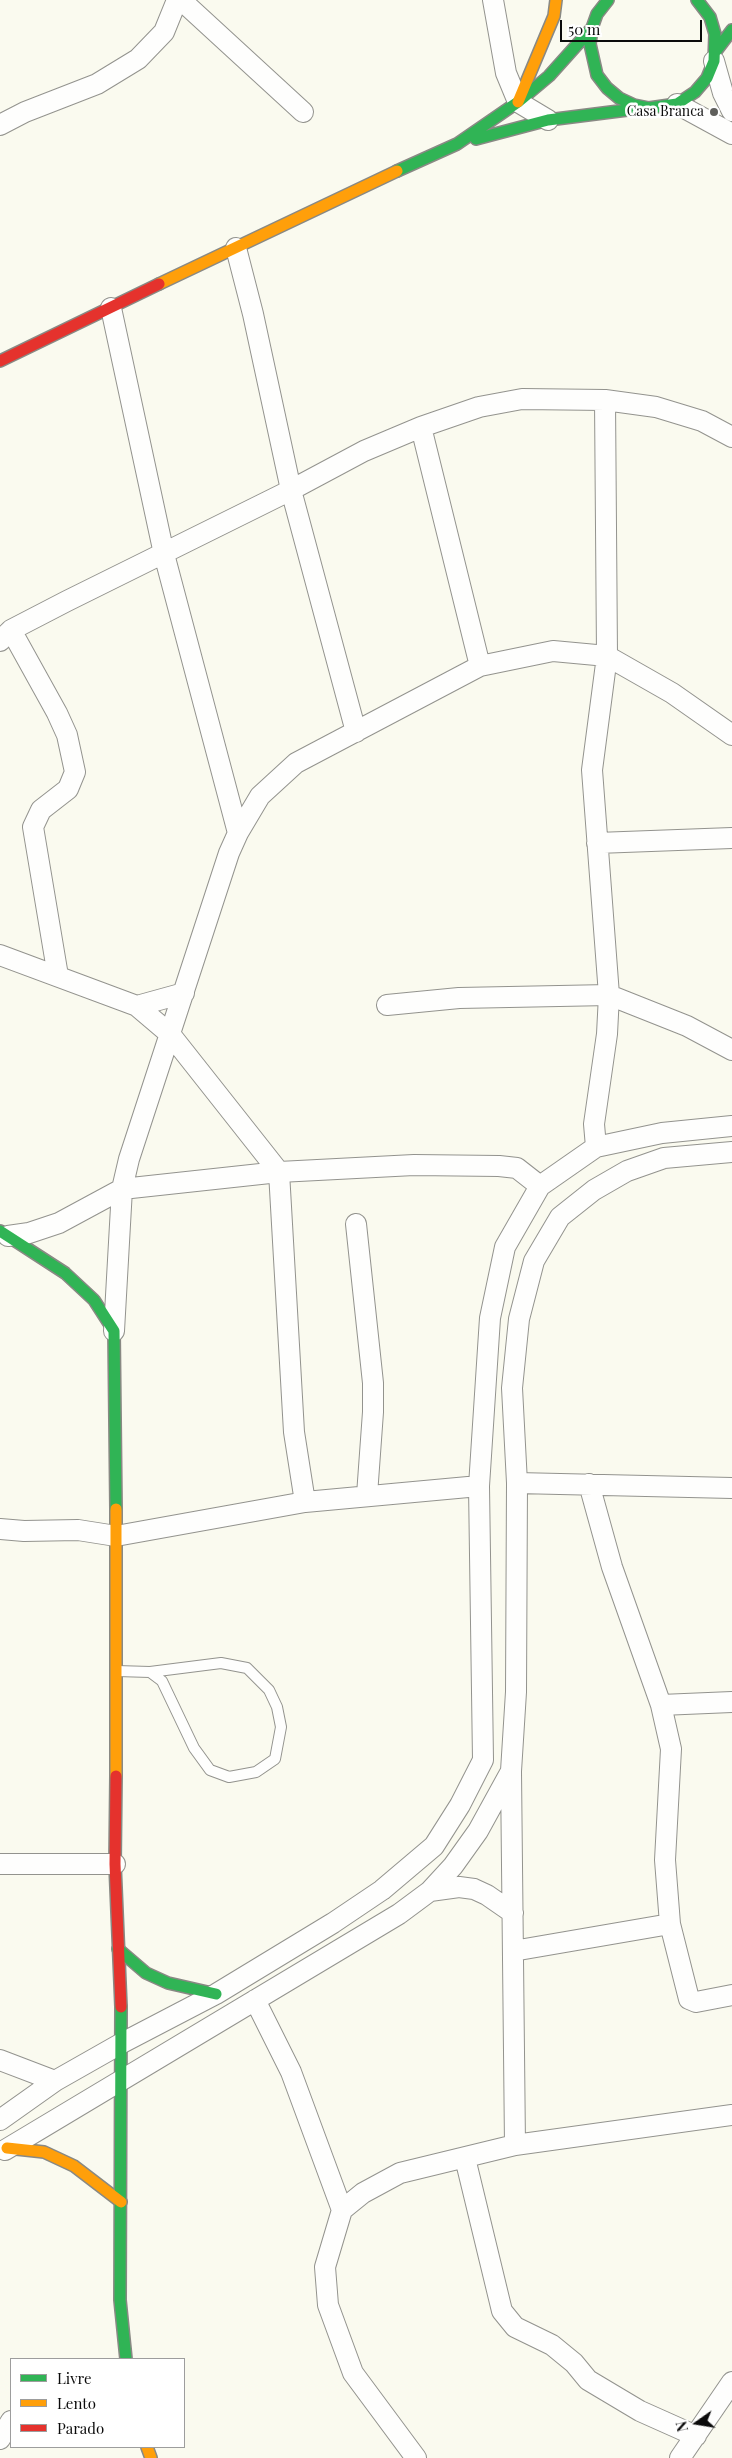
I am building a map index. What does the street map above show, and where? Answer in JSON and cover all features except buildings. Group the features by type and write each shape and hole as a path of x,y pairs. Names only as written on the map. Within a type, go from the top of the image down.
{"main road":[{"path":"518,102 554,16 556,0"},
{"path":"596,0 597,14"},
{"path":"608,0 597,14 592,28 590,44 592,60 598,75 607,88 619,98 634,105 649,108"},
{"path":"697,0 710,17 715,34 715,56"},
{"path":"0,361 457,144 518,102 549,76 592,28"},
{"path":"457,144 548,120 677,104 695,92 707,78 715,56 732,30"},
{"path":"4,1234 31,1249 72,1280 94,1300 114,1331 117,1671 114,1864 122,2043 120,2300 126,2358"},
{"path":"118,1949 146,1973 168,1983 216,1994"},
{"path":"3,2151 44,2152 74,2166 121,2202"}],"street":[{"path":"0,125 25,112 97,84 138,60 164,32 179,0 303,112"},
{"path":"493,0 506,73 518,102 548,120"},
{"path":"715,56 723,93 732,111"},
{"path":"677,104 732,134"},
{"path":"236,248 253,314 291,490 356,732"},
{"path":"112,308 164,554 238,833"},
{"path":"58,976 33,827 41,810 68,788 75,772 67,735 57,712 6,636 364,451 421,427 479,407 522,399 605,400 656,407 702,421 732,437"},
{"path":"596,1147 594,1124 607,1034 609,995 592,770 607,656 605,400"},
{"path":"421,427 480,666"},
{"path":"114,1331 122,1189 128,1160 229,853 238,833 260,796 296,763 480,666 553,651 607,656 672,693 732,735"},
{"path":"597,843 732,838"},
{"path":"0,955 137,1006 170,1034 279,1172 294,1432 305,1502"},
{"path":"137,1006 184,993"},
{"path":"387,1005 459,998 609,995 688,1026 732,1050"},
{"path":"0,2120 55,2082 122,2043 216,1994 382,1890 434,1846 460,1805 483,1760 479,1486 490,1318 506,1247 540,1186 596,1147 662,1133 732,1126"},
{"path":"514,2145 511,1771 516,1692 517,1483 512,1388 519,1320 534,1261 560,1218 594,1190 626,1171 664,1158 732,1152"},
{"path":"4,1234 29,1233 59,1224 122,1189 279,1172 414,1165 499,1166 518,1168 540,1186"},
{"path":"356,1224 373,1383 373,1412 367,1495"},
{"path":"517,1483 732,1488"},
{"path":"589,1484 612,1567 661,1705 671,1748 665,1860 670,1924 688,1999 696,2002 732,1995"},
{"path":"0,1529 24,1531 78,1530 116,1536 305,1502 479,1486"},
{"path":"661,1705 732,1702"},
{"path":"3,2151 399,1914 430,1890 453,1866 478,1831 511,1771"},
{"path":"0,1864 114,1864"},
{"path":"430,1890 459,1887 474,1889 513,1913"},
{"path":"513,1951 670,1924"},
{"path":"256,2000 291,2072 342,2210"},
{"path":"0,2060 55,2082"},
{"path":"416,2458 353,2373 328,2305 325,2267 342,2210 363,2193 400,2174 514,2145 732,2115"},
{"path":"465,2158 502,2311 515,2327 552,2345 574,2363 588,2380 640,2411 696,2436"},
{"path":"680,2458 732,2382"},
{"path":"0,2439 10,2423"}],"lane":[{"path":"117,1671 150,1672 221,1664 246,1668 270,1690 277,1707 282,1726 275,1759 256,1772 229,1777 210,1770 194,1748 162,1682 150,1672"}],"traffic: fast":[{"path":"608,0 597,14 592,28 590,44 597,75 607,88 619,98 634,105 649,108 677,104 695,92 707,78 714,61 715,34 710,17 697,0"},
{"path":"397,171 457,144 518,102 549,76 592,28"},
{"path":"716,51 732,30"},
{"path":"476,139 548,120 643,108"},
{"path":"0,1231 65,1273 94,1300 114,1331 116,1509"},
{"path":"118,1949 146,1973 168,1983 216,1994"},
{"path":"121,2007 120,2300 126,2358"}],"traffic: slow":[{"path":"518,102 554,16 556,0"},
{"path":"159,284 397,171"},
{"path":"116,1509 116,1776"},
{"path":"7,2148 44,2152 74,2166 121,2202"},
{"path":"147,2448 151,2458"}],"traffic: jam":[{"path":"0,361 159,284"},
{"path":"116,1776 115,1864 121,2007"}],"place":[{"name":"Casa Branca","path":"714,112"}]}
